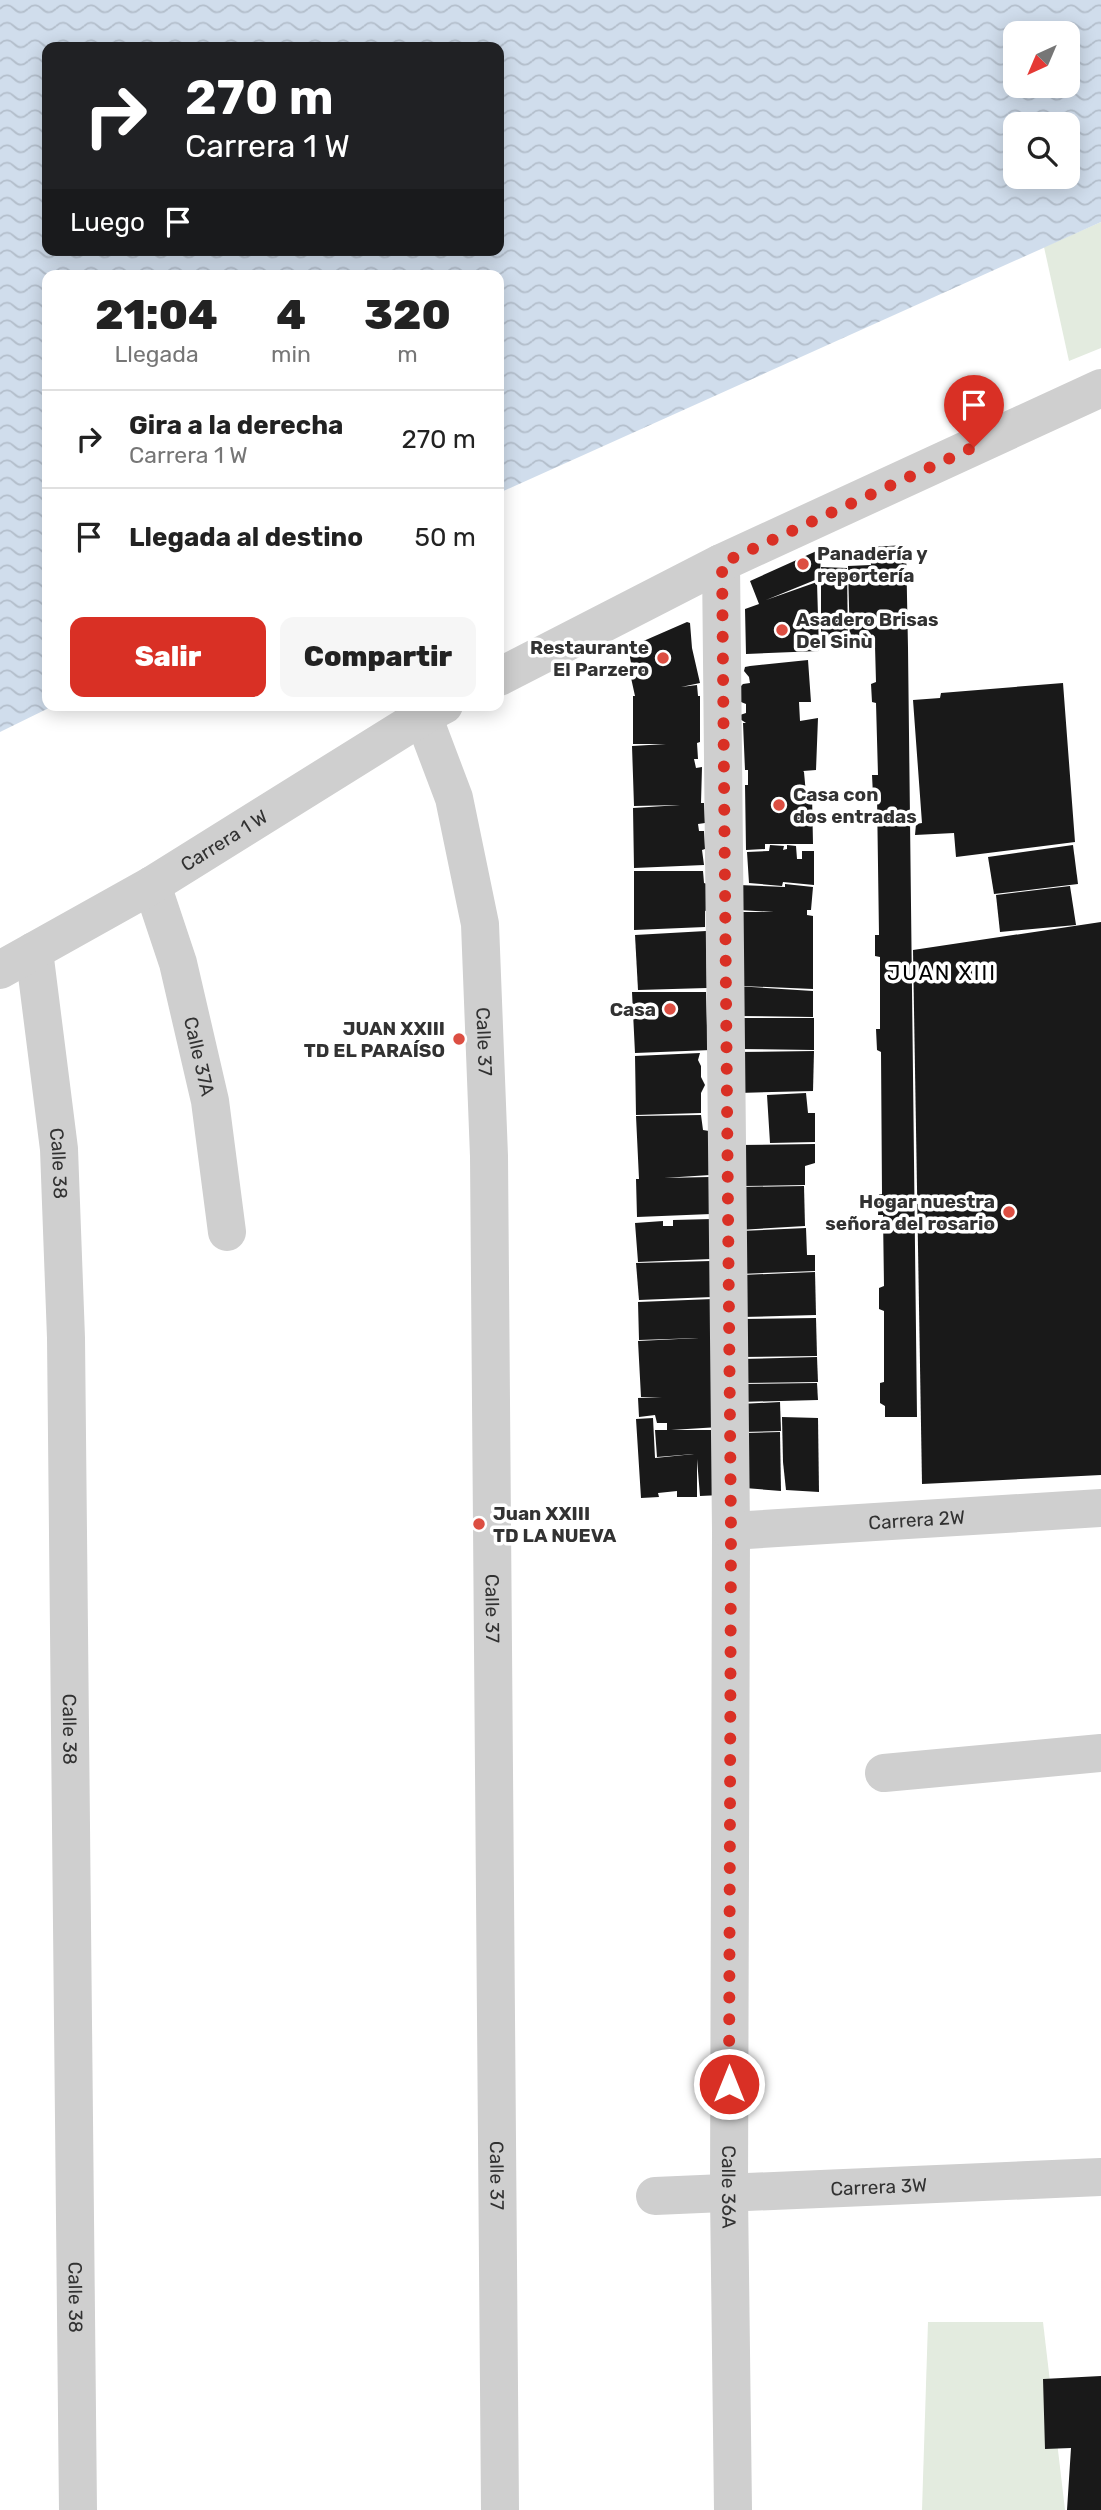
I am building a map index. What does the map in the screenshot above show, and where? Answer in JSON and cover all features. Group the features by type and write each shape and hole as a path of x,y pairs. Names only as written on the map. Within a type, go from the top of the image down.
{"street":[{"path":"504,674 722,563 1100,395"},
{"name":"Calle 36A","path":"722,563 731,1531 729,2194 733,2510"},
{"name":"Carrera 1 W","path":"0,970 152,885 432,711"},
{"name":"Calle 37","path":"434,711 480,924 489,1156 500,2510"},
{"name":"Calle 37A","path":"152,885 178,963 209,1101 227,1232"},
{"name":"Calle 38","path":"34,951 59,1149 66,1338 78,2510"},
{"name":"Carrera 2W","path":"731,1531 1101,1508"},
{"path":"884,1773 1101,1753"},
{"name":"Carrera 3W","path":"655,2196 1101,2177"}],"shaded area":[{"path":"1101,222 1101,348 1069,361 1044,247"},
{"path":"928,2322 1043,2322 1065,2510 922,2510"}],"water":[{"path":"0,0 1101,0 1101,222 504,491 504,270 42,270 42,711 0,732"}],"building":[{"path":"906,545 917,1417 885,1417 885,1406 880,1403 880,1383 884,1382 884,1311 879,1309 879,1288 884,1286 883,1215 878,1215 879,1194 882,1194 881,1052 877,1050 876,1029 880,1029 880,957 875,956 875,935 879,935 877,795 873,795 872,775 878,775 876,703 872,702 871,684 876,682 875,646 850,646 848,566 871,565 870,547"},
{"name":"Asadero Brisas Del Sinù","path":"821,549 820,578 766,600 817,582 819,651 746,654 745,609 759,604 750,581"},
{"path":"821,567 847,568 848,645 821,644"},
{"path":"690,623 692,648 700,683 681,687 697,685 700,696 700,742 697,743 698,759 694,759 696,768 702,767 701,803 704,803 705,823 698,824 699,831 704,831 704,865 634,868 633,808 680,805 634,806 632,746 666,744 633,744 635,696 628,664 631,663 629,652 633,651 632,646"},
{"path":"808,660 811,702 799,702 800,721 818,718 816,770 803,771 806,794 812,794 813,844 765,844 765,849 746,850 745,785 748,785 748,770 745,770 743,723 746,723 740,719 740,715 746,713 746,704 741,702 740,687 750,683 744,671 745,667"},
{"path":"1063,683 1075,842 956,857 954,833 915,835 916,824 922,823 913,700 940,698 941,693"},
{"path":"770,845 784,846 783,850 787,849 787,845 796,846 797,859 802,859 802,851 814,851 814,885 749,883 747,852 769,851"},
{"path":"1073,845 1078,884 994,894 988,857"},
{"path":"634,871 703,871 709,910 705,911 705,927 634,930"},
{"path":"785,884 813,887 811,910 807,910 807,915 813,916 813,989 742,986 741,912 774,912 739,910 739,885 785,887"},
{"path":"1070,886 1076,925 1000,932 996,895"},
{"name":"Hogar nuestra señora del rosario","path":"1101,922 1101,1475 922,1484 913,950"},
{"name":"Casa","path":"706,931 707,988 638,990 635,935"},
{"path":"735,986 813,991 813,1017 737,1016"},
{"name":"Casa","path":"632,992 706,992 711,1050 635,1053"},
{"path":"737,1018 814,1018 814,1050 738,1049"},
{"path":"814,1051 813,1091 738,1093 737,1052"},
{"name":"Casa","path":"700,1053 698,1060 705,1085 701,1093 701,1113 636,1115 635,1056"},
{"path":"806,1093 808,1113 815,1113 815,1142 770,1143 767,1095"},
{"path":"701,1115 703,1130 709,1131 710,1175 664,1178 710,1177 711,1214 637,1217 636,1179 639,1179 636,1116"},
{"path":"815,1144 815,1163 805,1166 805,1185 742,1186 739,1145"},
{"path":"804,1186 805,1226 739,1230 737,1187"},
{"path":"712,1219 711,1259 638,1262 635,1223 663,1221 663,1226 673,1226 673,1220"},
{"path":"806,1228 807,1255 815,1255 815,1271 740,1274 740,1231"},
{"path":"711,1261 712,1297 639,1300 636,1263"},
{"path":"815,1272 816,1315 742,1317 742,1275"},
{"path":"713,1299 719,1427 671,1430 717,1430 721,1495 700,1496 697,1459 697,1497 677,1497 677,1491 658,1493 659,1497 641,1498 636,1419 653,1418 655,1458 694,1454 657,1457 655,1430 667,1430 667,1423 657,1423 655,1415 639,1417 638,1398 662,1397 641,1397 638,1341 699,1338 639,1340 638,1302"},
{"path":"816,1318 817,1356 741,1357 740,1319"},
{"path":"817,1357 818,1382 741,1383 741,1359"},
{"path":"817,1383 818,1400 739,1402 739,1384"},
{"path":"780,1402 781,1431 742,1432 740,1404"},
{"path":"782,1417 818,1418 819,1492 786,1490"},
{"path":"780,1432 781,1491 745,1488 746,1433"},
{"path":"1101,2376 1101,2510 1067,2510 1071,2448 1045,2449 1043,2379"}],"place":[{"name":"Panadería y reportería","path":"803,564"},
{"name":"Asadero Brisas Del Sinù","path":"782,630"},
{"name":"Restaurante El Parzero","path":"663,658"},
{"name":"Casa con dos entradas","path":"779,805"},
{"name":"Casa","path":"670,1009"},
{"name":"JUAN XXIII TD EL PARAÍSO","path":"459,1039"},
{"name":"Hogar nuestra señora del rosario","path":"1009,1212"},
{"name":"Juan XXIII TD LA NUEVA","path":"479,1524"}],"district":[{"name":"JUAN XIII","path":"942,972"}],"route":[{"path":"729,2084 731,1531 722,563 974,447"}]}
